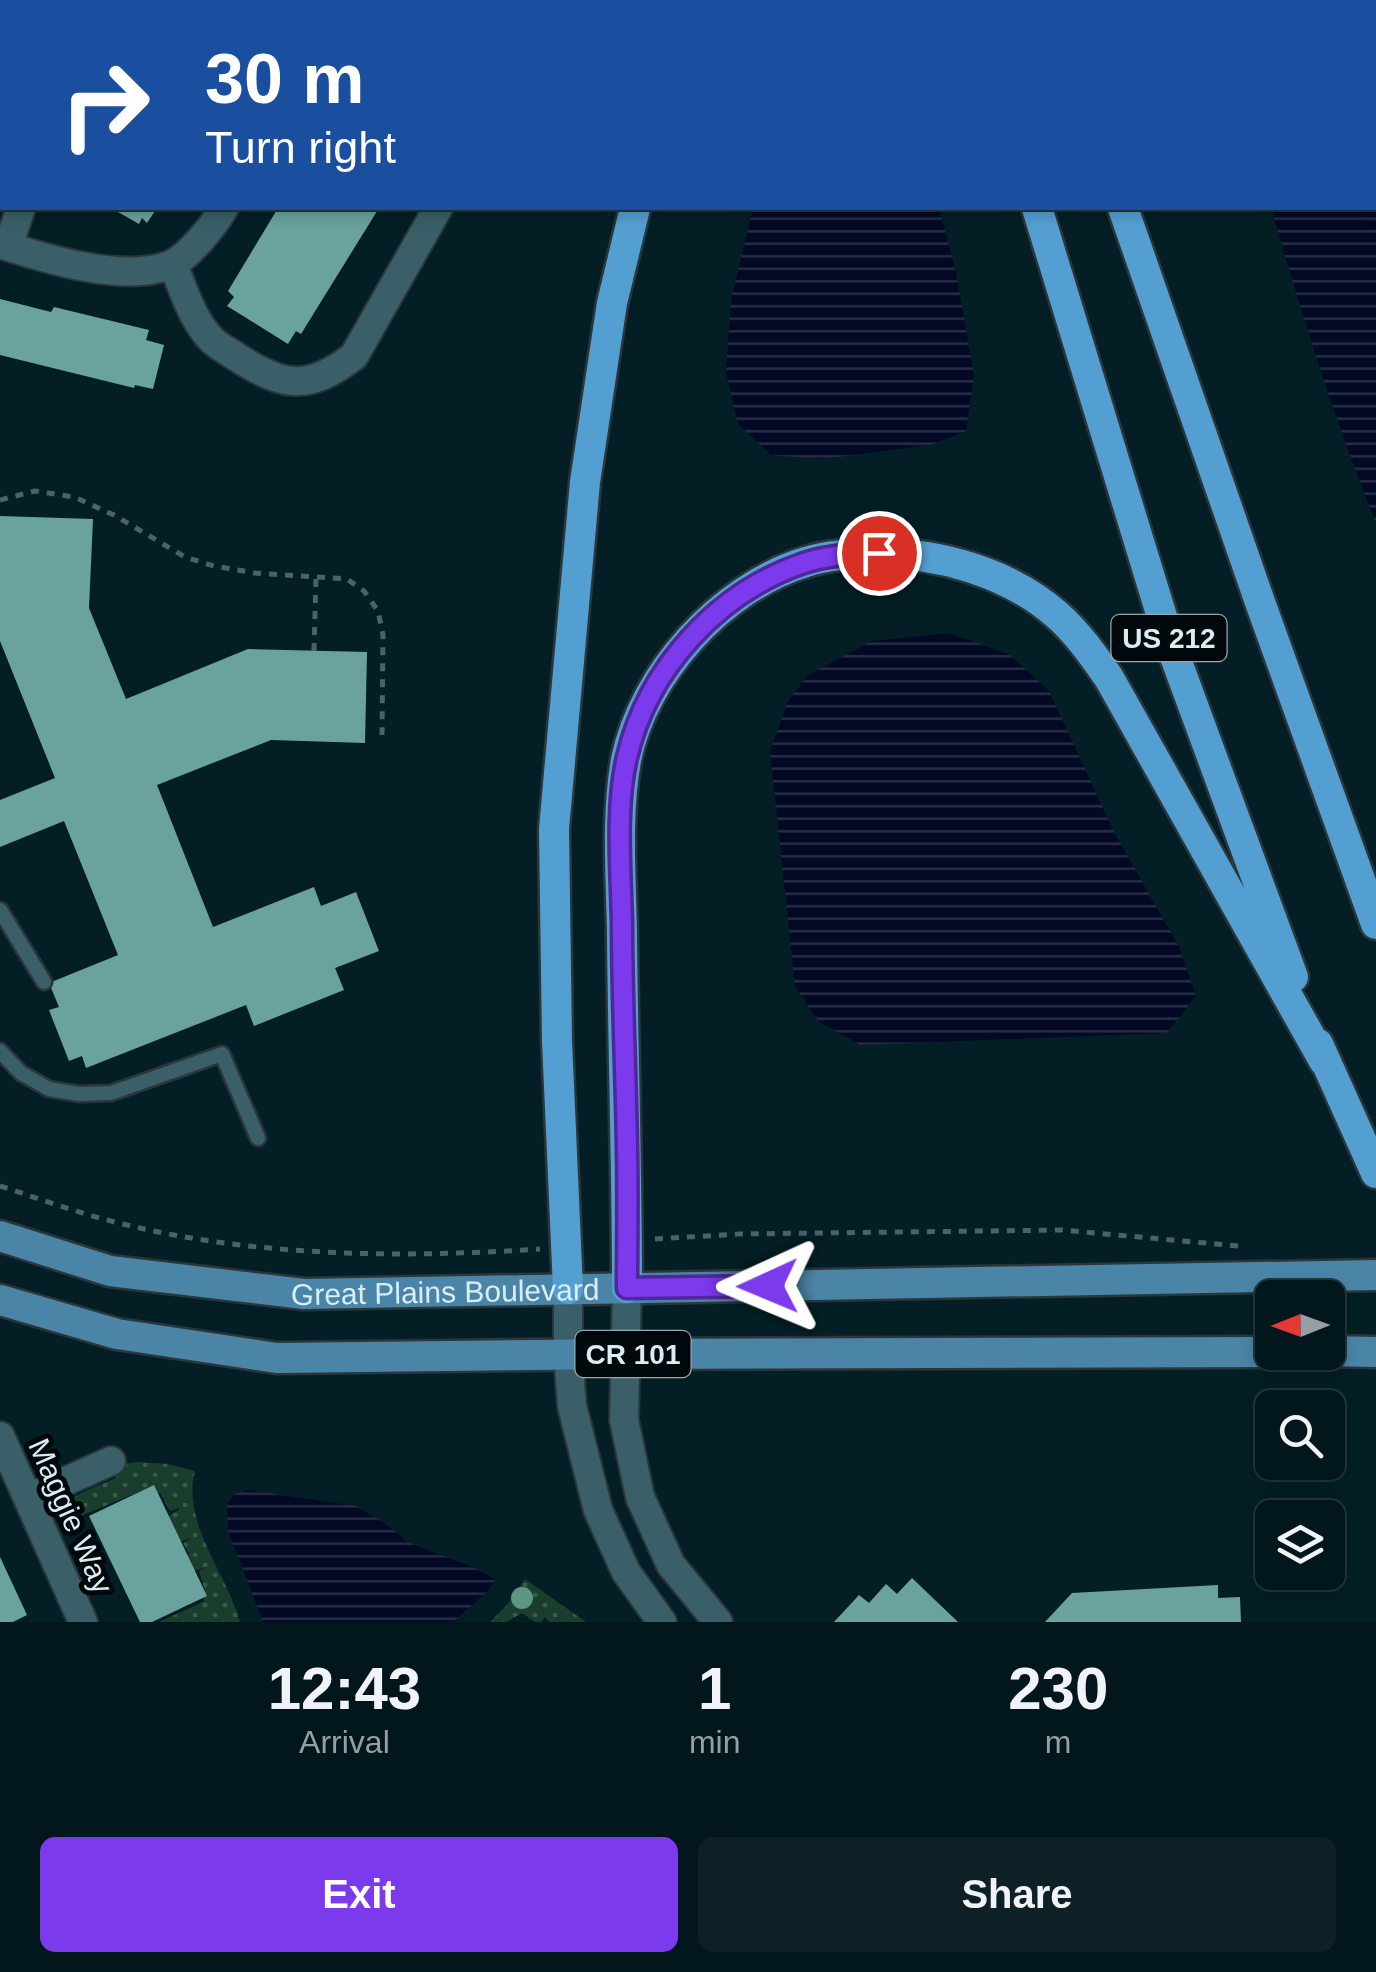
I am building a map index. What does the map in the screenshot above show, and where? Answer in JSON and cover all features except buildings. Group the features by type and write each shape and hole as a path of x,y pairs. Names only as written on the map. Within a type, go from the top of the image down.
{"highway":[{"path":"568,1290 557,1041 554,829 584,482 612,303 635,210"},
{"name":"US 212","path":"1037,210 1170,642 1324,1061 1376,1173"},
{"name":"US 212","path":"1124,210 1376,924"},
{"path":"627,1288 621,815 626,759 644,707 675,656 696,631 762,581 806,562 870,553 940,559 1018,589 1055,613 1086,645 1109,678 1324,1061"}],"main road":[{"name":"Great Plains Boulevard","path":"0,1236 110,1271 304,1294 1376,1275"},
{"name":"CR 101","path":"0,1300 118,1334 277,1358 1255,1352"},
{"path":"1345,1352 1376,1352"}],"street":[{"path":"21,210 4,245 120,272 173,264 197,243 222,210"},
{"path":"173,264 192,311 212,340 280,381 304,381 332,373 354,356 437,210"},
{"path":"627,1288 624,1420 640,1498 671,1565 718,1622"},
{"path":"568,1290 572,1406 598,1510 626,1572 662,1622"},
{"name":"Maggie Way","path":"0,1436 79,1621"},
{"path":"28,1498 110,1462"}],"lane":[{"path":"0,910 44,982"},
{"path":"0,1051 21,1074 49,1089 78,1094 111,1093 222,1054 258,1138"}],"path":[{"path":"0,500 35,492 74,496 200,562 255,573 347,579 364,591 378,611 383,635 382,735"},
{"path":"314,651 316,576"},
{"path":"0,1186 130,1226 240,1244 347,1254 516,1250"},
{"path":"681,1238 1062,1230 1253,1247"}],"green space":[{"path":"138,1462 195,1471 194,1509 240,1622 159,1622 205,1601 199,1571 207,1567 190,1572 189,1554 183,1543 192,1538 177,1543 167,1517 179,1508 170,1511 160,1493 154,1495 150,1487 76,1518 79,1527 58,1536 61,1512 67,1504 116,1478 114,1472 119,1464"},
{"path":"525,1579 586,1622 549,1622 545,1617 535,1622 522,1613 506,1622 490,1622"}],"water":[{"path":"753,210 940,210 956,273 974,375 966,431 930,445 822,459 771,455 738,424 726,373 731,300"},
{"path":"1272,210 1376,210 1376,523 1346,445"},
{"path":"949,633 1009,654 1049,691 1115,834 1179,947 1196,996 1167,1033 860,1045 818,1021 795,986 770,752 787,703 808,675 872,641"},
{"path":"247,1490 356,1506 407,1542 495,1579 489,1590 453,1622 263,1622 228,1531 227,1503 235,1494"}],"route":[{"path":"768,1286 627,1288 621,815 626,759 644,707 675,656 720,610 762,581 806,562 879,553"}]}
